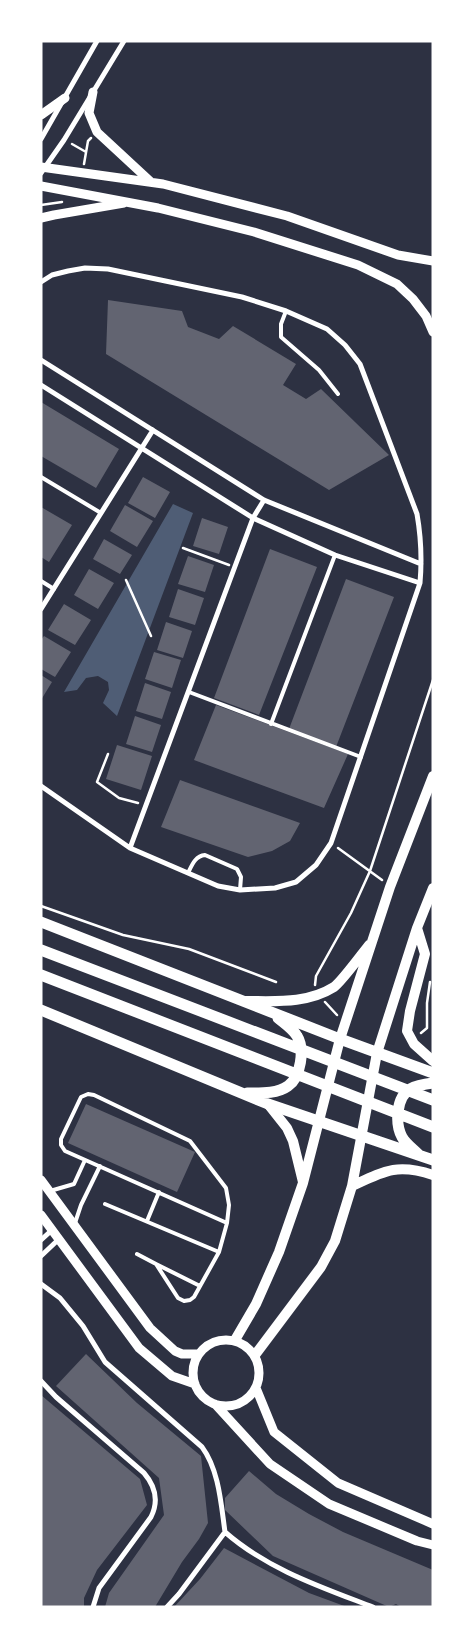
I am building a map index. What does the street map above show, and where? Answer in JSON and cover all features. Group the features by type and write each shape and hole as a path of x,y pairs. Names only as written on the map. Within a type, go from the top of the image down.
{"main road":[{"path":"235,1340 256,1304 279,1252 303,1183 340,1039 390,887 433,776"},
{"path":"255,1355 321,1266 335,1241 352,1186 378,1053 417,928 433,888"},
{"path":"41,922 340,1039 433,1073"},
{"path":"417,928 425,954 410,1011 407,1031 414,1044 433,1060"},
{"path":"242,1001 302,999 318,994 335,986 372,941"},
{"path":"41,950 433,1100"},
{"path":"41,975 433,1128"},
{"path":"41,1010 268,1104 433,1160"},
{"path":"243,1093 271,1092 288,1086 295,1078 299,1066 302,1052 298,1037 270,1012"},
{"path":"419,1156 402,1136 398,1122 398,1112 401,1099 408,1090 420,1085 433,1083"},
{"path":"268,1104 287,1128 293,1141 303,1183"},
{"path":"352,1186 396,1169 415,1169 433,1175"}],"street":[{"path":"41,139 97,41"},
{"path":"43,169 64,140 124,41"},
{"path":"93,92 89,113 97,132 151,183"},
{"path":"41,115 65,98"},
{"path":"43,169 82,172 151,183 287,216 398,255 433,261"},
{"path":"41,186 158,208 254,232 358,265 397,284 413,299 426,316 433,332"},
{"path":"41,218 54,214 129,202"},
{"path":"41,282 52,275 68,271 85,268 108,269 242,297 286,311 327,329 345,345 360,364 417,514 421,538 422,564 420,583 331,843 316,865 296,882 275,888 240,890 218,886 130,848 41,786"},
{"path":"41,360 264,500 422,564"},
{"path":"41,385 253,518 335,555 420,583"},
{"path":"41,610 153,430"},
{"path":"130,848 253,518 264,500"},
{"path":"41,1180 150,1328 175,1351 182,1354 198,1354"},
{"path":"41,1215 140,1348 172,1376 194,1384"},
{"path":"41,1240 52,1230"},
{"path":"41,1256 59,1239"},
{"path":"41,1284 60,1298 83,1326 105,1362 202,1447 210,1459 220,1501 224,1532 273,1566 373,1607"},
{"path":"224,1339 235,1340 250,1348 259,1366 260,1377 256,1388 243,1402 234,1405 224,1406 206,1400 194,1384 192,1374 198,1354 205,1346 214,1341 224,1339"},
{"path":"41,1380 56,1397 144,1473 151,1480 155,1489 155,1508 150,1518 103,1581 93,1607"},
{"path":"256,1388 274,1432 338,1483 433,1524"},
{"path":"215,1404 270,1464 329,1504 416,1541 433,1545"},
{"path":"167,1607 179,1594 224,1532"}],"lane":[{"path":"286,311 281,324 281,338 319,370 338,394"},
{"path":"41,477 101,513"},
{"path":"271,724 335,555"},
{"path":"41,581 54,589"},
{"path":"189,692 361,757"},
{"path":"188,873 194,861 205,855 237,869 241,876 240,890"},
{"path":"156,1264 178,1298 184,1301 190,1300 219,1252 227,1223 230,1205 226,1188 190,1140 94,1095 88,1094 81,1097 60,1142 65,1151 227,1223"},
{"path":"50,1192 74,1184 84,1160"},
{"path":"74,1225 81,1205 100,1166"},
{"path":"147,1221 159,1192"},
{"path":"105,1204 219,1252"},
{"path":"137,1254 200,1286"}],"path":[{"path":"82,172 88,141 97,132"},
{"path":"64,140 86,152"},
{"path":"183,548 235,567"},
{"path":"126,580 151,636"},
{"path":"345,1025 318,994 315,985 316,976 351,913 370,871 433,680"},
{"path":"108,754 97,782 119,798 147,805"},
{"path":"331,843 390,887"},
{"path":"41,906 123,935 189,949 276,982"},
{"path":"427,1028 427,1003 431,979"}],"water":[{"path":"173,504 193,513 117,716 103,703 109,690 108,682 98,676 86,678 77,690 64,692"}],"building":[{"path":"108,300 182,311 188,327 219,339 233,326 296,364 283,385 306,399 321,389 389,455 329,490 106,354"},
{"path":"41,402 119,449 96,488 41,456"},
{"path":"143,477 170,492 155,518 128,503"},
{"path":"125,505 153,521 137,547 110,531"},
{"path":"41,507 72,525 49,562 41,557"},
{"path":"202,518 228,527 219,554 193,546"},
{"path":"104,539 132,555 120,574 93,559"},
{"path":"270,549 317,567 259,715 214,698"},
{"path":"188,556 214,565 205,592 178,584"},
{"path":"89,569 114,583 98,609 74,595"},
{"path":"346,579 394,597 336,747 289,729"},
{"path":"178,589 204,598 195,625 169,617"},
{"path":"64,604 91,620 75,645 48,630"},
{"path":"166,622 192,631 183,658 157,650"},
{"path":"44,636 71,652 55,677 41,669 41,640"},
{"path":"154,652 181,660 172,688 145,679"},
{"path":"41,675 52,682 41,700"},
{"path":"145,683 171,692 162,719 136,711"},
{"path":"216,705 348,754 324,808 194,760"},
{"path":"135,716 161,725 152,752 126,744"},
{"path":"117,745 152,756 141,790 106,779"},
{"path":"180,780 300,823 290,841 272,851 248,857 161,827"},
{"path":"86,1104 195,1152 177,1192 68,1143"},
{"path":"86,1354 137,1403 201,1456 208,1523 155,1607 105,1607 109,1593 164,1515 159,1478 56,1386"},
{"path":"41,1395 140,1479 147,1505 97,1570 84,1598 84,1607 41,1607"},
{"path":"249,1471 276,1494 309,1514 343,1532 433,1570 433,1607 401,1607 396,1604 389,1607 273,1556 225,1510 225,1498"},
{"path":"224,1548 309,1593 347,1607 174,1607 200,1579"}]}
